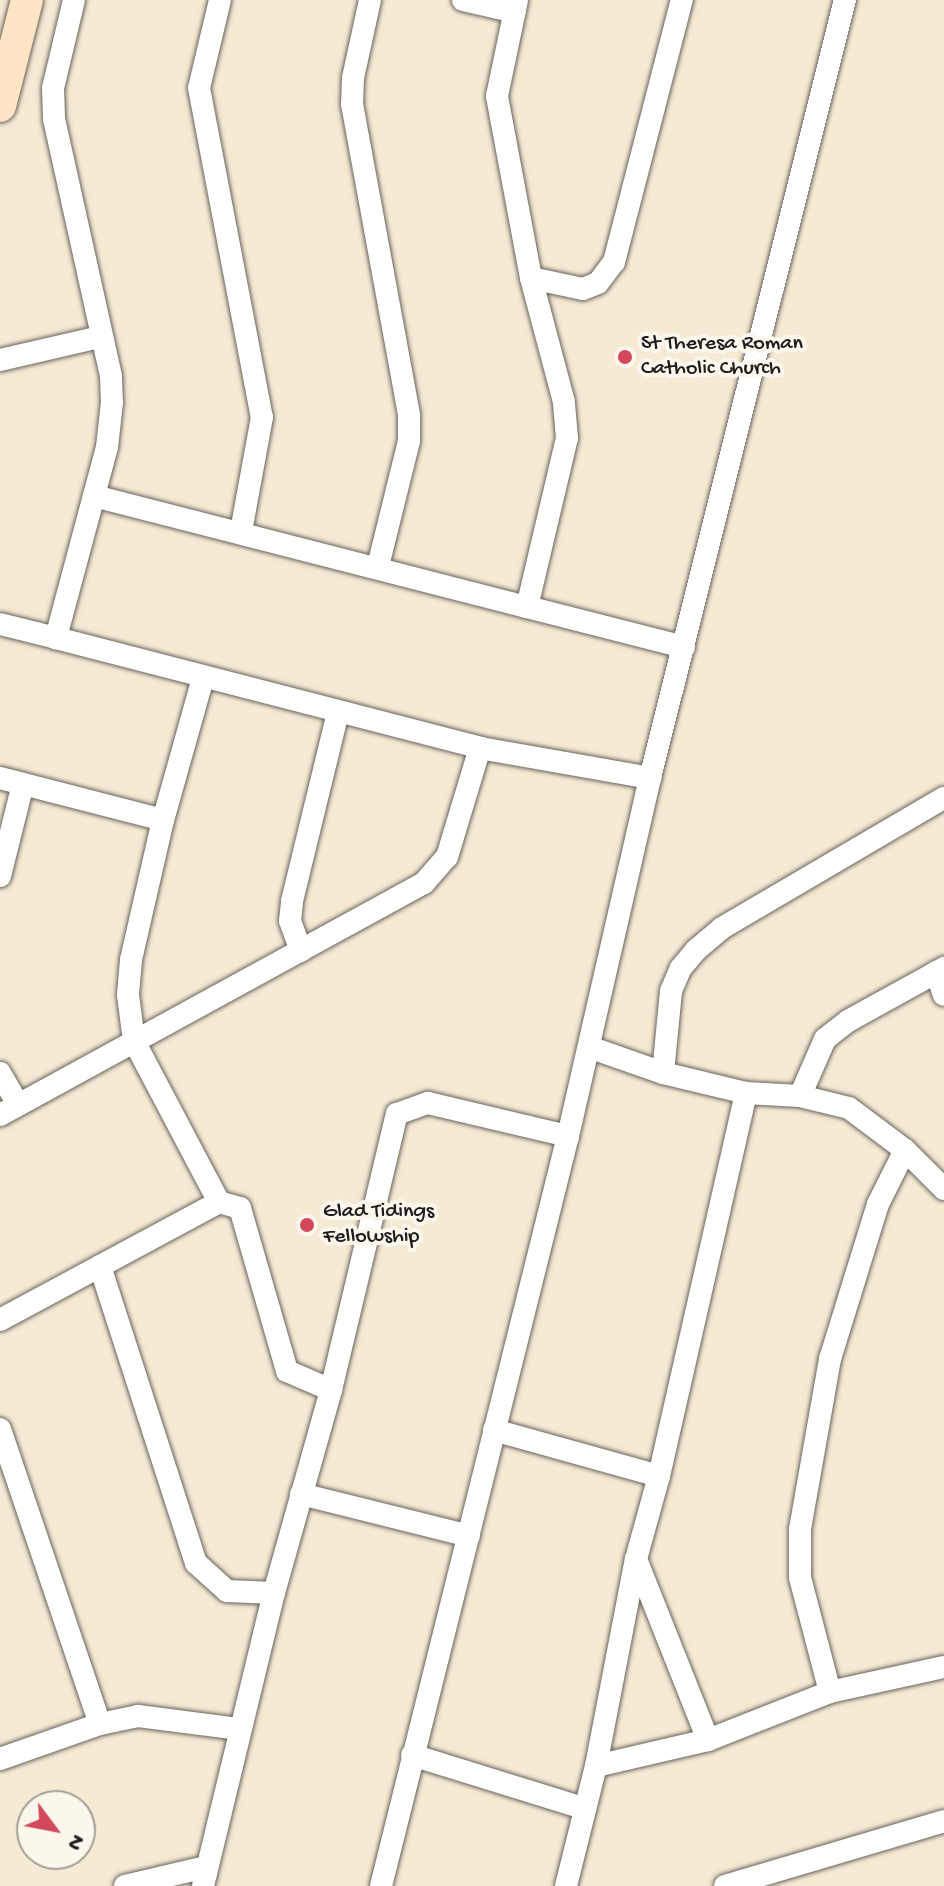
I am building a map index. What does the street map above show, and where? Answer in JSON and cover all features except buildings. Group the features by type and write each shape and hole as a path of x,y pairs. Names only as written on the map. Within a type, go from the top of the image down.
{"main road":[{"path":"0,106 27,0"}],"street":[{"path":"56,638 107,447 112,402 111,377 54,119 53,88 74,0"},
{"path":"220,0 199,88 262,417 241,531"},
{"path":"370,0 353,78 352,104 409,416 409,441 378,566"},
{"path":"463,0 516,6 497,96 531,278 564,402 567,438 527,607"},
{"path":"531,278 583,289 598,283 614,262 682,0"},
{"path":"381,1886 568,1136 650,778 845,0"},
{"path":"0,360 100,337"},
{"path":"94,496 378,566 684,647"},
{"path":"0,624 480,748 650,778"},
{"path":"203,678 163,820 131,960 128,995 134,1041 219,1202"},
{"path":"301,951 290,921 292,901 338,713"},
{"path":"0,1073 9,1110 424,883 447,857 480,748"},
{"path":"0,778 163,820"},
{"path":"0,876 23,784"},
{"path":"663,1073 671,991 681,968 696,950 722,928 944,798"},
{"path":"800,1096 825,1039 848,1021 940,970 944,995"},
{"path":"589,1047 663,1073 746,1093 800,1096 849,1108 905,1150 944,1189"},
{"path":"566,1886 583,1808 596,1766 636,1559 659,1476 746,1093"},
{"path":"125,1886 204,1876 274,1593 331,1390 397,1114 428,1103 568,1136"},
{"path":"830,1692 800,1578 800,1529 830,1359 878,1204 905,1150"},
{"path":"0,1320 219,1202 240,1208 287,1371 331,1390"},
{"path":"100,1266 196,1563 227,1591 274,1593"},
{"path":"0,1429 100,1724"},
{"path":"494,1430 659,1476"},
{"path":"301,1494 469,1536"},
{"path":"636,1559 708,1740"},
{"path":"596,1766 708,1740 830,1692 944,1667"},
{"path":"0,1759 100,1724 138,1716 240,1729"},
{"path":"412,1755 583,1808"},
{"path":"725,1886 944,1821"}],"place":[{"name":"St Theresa Roman Catholic Church","path":"625,357"},
{"name":"Glad Tidings Fellowship","path":"307,1225"}]}
